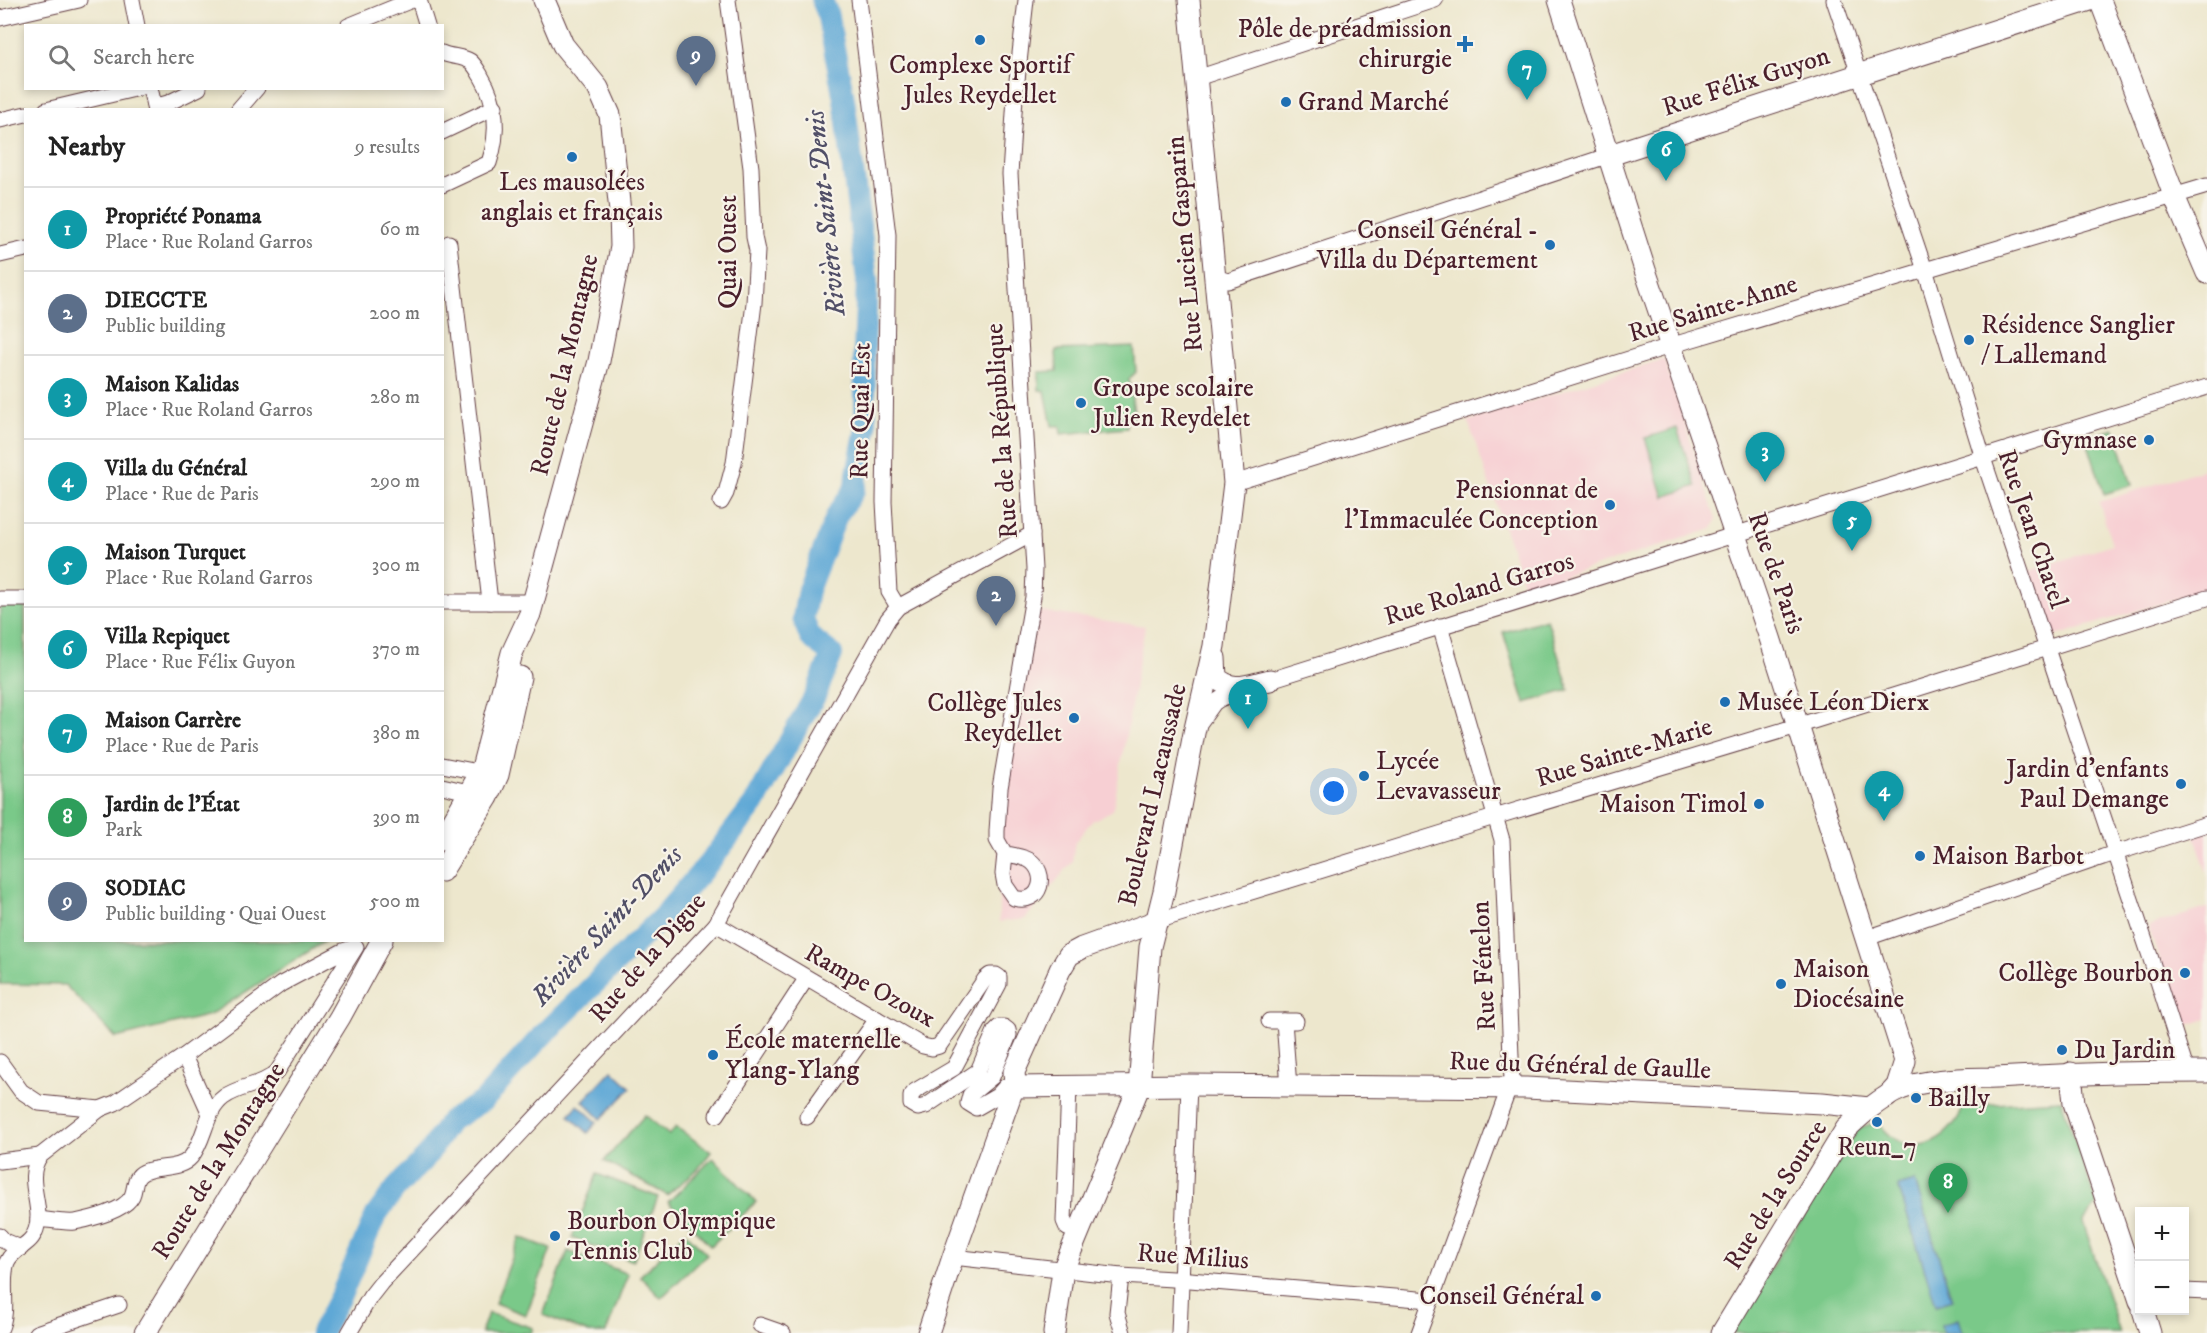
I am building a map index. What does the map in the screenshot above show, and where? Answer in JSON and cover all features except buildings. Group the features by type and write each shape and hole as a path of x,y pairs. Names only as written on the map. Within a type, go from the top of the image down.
{"street":[{"path":"0,18 46,4 79,0"},
{"path":"132,0 137,24"},
{"path":"353,24 412,0"},
{"path":"419,0 426,24"},
{"name":"Route de la Montagne","path":"444,867 489,774 512,653 531,608 599,360 621,247 620,212 610,115 598,88 563,45 544,0"},
{"name":"Quai Ouest","path":"721,502 726,493 734,463 754,303 757,251 754,237 751,168 728,0"},
{"name":"Rue Quai Est","path":"859,0 888,235 884,502 889,592 898,607"},
{"name":"Rue de la République","path":"1005,854 997,840 1000,788 1034,597 1010,174 1015,98 1026,0"},
{"name":"Rue Lucien Gasparin","path":"1189,0 1234,483"},
{"path":"1197,78 1435,0"},
{"name":"Rue de Paris","path":"1559,0 1867,938 1905,1061"},
{"name":"Rue Jean Chatel","path":"1834,0 2184,1063 2198,1072"},
{"name":"Rue Félix Guyon","path":"1215,277 1228,281 2090,0"},
{"path":"2100,0 2207,273"},
{"path":"444,54 469,61 489,88 495,107 495,138 489,163 444,184"},
{"path":"54,108 131,90"},
{"path":"150,90 154,108 195,90"},
{"path":"240,108 255,90"},
{"path":"444,131 495,107"},
{"path":"0,120 24,114"},
{"name":"Rue Sainte-Anne","path":"1234,483 1671,346 2207,186"},
{"path":"449,243 490,602"},
{"path":"0,255 24,249"},
{"name":"Rue Roland Garros","path":"1194,733 1214,703 1270,680 2207,387"},
{"name":"Boulevard Lacaussade","path":"928,1333 1014,1087 1014,1072 1060,970 1069,955 1082,948 1149,924 1214,646 1234,483"},
{"name":"Rue de la Digue","path":"349,1333 381,1283 716,924 888,619 898,607 1032,534"},
{"name":"Rue Sainte-Marie","path":"1149,924 2207,598"},
{"path":"0,599 24,599"},
{"path":"444,602 490,602 531,608"},
{"name":"Rue Fénelon","path":"1419,1333 1510,1088 1512,1063 1502,840 1440,626"},
{"path":"1214,646 1216,677 1226,686 1235,688 1270,680"},
{"path":"444,765 489,774"},
{"path":"444,786 480,795"},
{"name":"Route de la Montagne","path":"444,838 480,795"},
{"path":"1867,938 2207,824"},
{"name":"Rampe Ozoux","path":"716,924 877,1020 923,1046 932,1048 939,1046 985,979 990,975 996,975 999,977 999,984 954,1068 915,1091 911,1096 911,1104 918,1108 926,1106 978,1071 995,1031 999,1027 1008,1030 1009,1035 992,1077 970,1095 968,1103 976,1108 997,1096 1006,1086 1014,1087"},
{"path":"1054,1333 1063,1270 1139,1087 1150,946 1149,924"},
{"name":"Route de la Montagne","path":"145,1333 340,1017 381,942"},
{"name":"Route de la Montagne","path":"340,1017 395,942"},
{"path":"0,1330 7,1261 34,1236 38,1219 33,1176 40,1156 100,1109 115,1102 184,1056 281,984 358,944"},
{"path":"38,1219 74,1222 115,1210 123,1206 131,1196 137,1177 143,1173 173,1167 189,1159 195,1151 210,1114 224,1098 268,1080 278,1072 358,944"},
{"path":"717,1115 806,978"},
{"path":"807,1117 877,1020"},
{"path":"1283,1021 1289,1087"},
{"path":"184,1056 210,1114"},
{"path":"1878,1103 1897,1086 1905,1061 1945,1081"},
{"path":"0,1062 21,1091 39,1103 100,1109"},
{"path":"1878,1103 1899,1090 1913,1085 1945,1081 2071,1073 2198,1072"},
{"path":"2071,1073 2074,1102 2135,1285"},
{"path":"1179,1333 1179,1280 1189,1086"},
{"name":"Rue du Général de Gaulle","path":"1014,1087 1510,1088 1822,1103 1878,1103"},
{"path":"1069,1087 1064,1221 1067,1228 1078,1233"},
{"name":"Rue de la Source","path":"1722,1333 1846,1130 1878,1103"},
{"path":"0,1161 40,1156"},
{"path":"0,1236 4,1241 21,1248"},
{"name":"Rue Milius","path":"953,1257 1121,1276 1430,1300"},
{"path":"1121,1276 1118,1313 1123,1333"},
{"path":"2189,1291 2207,1292"},
{"path":"36,1333 119,1305"},
{"path":"2145,1315 2150,1333"},
{"path":"760,1325 783,1333"}],"shaded area":[{"path":"1664,359 1716,520 1712,529 1525,589 1468,421"},
{"path":"2207,468 2207,589 2050,638 2029,571 2112,544 2099,502"},
{"name":"Collège Jules Reydellet","path":"1037,611 1145,626 1113,810 1092,821 1075,842 1072,862 1025,919 999,922 999,838"},
{"path":"2207,832 2207,873 2195,836"},
{"name":"Collège Bourbon","path":"2207,908 2207,1019 2182,1027 2148,926"}],"green space":[{"path":"1134,347 1136,372 1129,379 1135,419 1127,419 1127,428 1061,434 1060,426 1052,426 1045,391 1039,390 1039,372 1057,371 1056,350"},
{"path":"1677,428 1696,486 1664,497 1645,438"},
{"path":"2114,429 2132,485 2104,494 2086,438"},
{"path":"0,605 24,605 24,942 323,942 210,1015 116,1038 65,985 0,984"},
{"path":"1547,619 1569,690 1525,703 1503,632"},
{"path":"2061,1100 2097,1204 2083,1222 2120,1333 1730,1333 1859,1128 1877,1122 1902,1143 1924,1144 1944,1134 1959,1117 1964,1106"},
{"path":"645,1115 669,1135 676,1127 711,1152 698,1169 667,1195 604,1161"},
{"path":"713,1158 756,1202 711,1246 668,1202"},
{"path":"597,1174 658,1197 633,1261 572,1238"},
{"path":"685,1232 707,1254 661,1298 640,1276"},
{"path":"520,1237 551,1249 526,1315 495,1303"},
{"path":"568,1251 628,1274 606,1333 589,1333 543,1315"},
{"path":"488,1313 533,1328 531,1333 481,1333"}],"water":[{"path":"612,1070 631,1088 601,1119 583,1101"},
{"path":"578,1105 597,1122 588,1133 569,1115"},
{"path":"1915,1181 1952,1300 1936,1305 1898,1186"},
{"path":"1958,1319 1962,1333 1943,1333 1941,1325"}],"waterway":[{"name":"Rivière Saint-Denis","path":"321,1333 342,1293 376,1215 396,1188 427,1156 450,1121 484,1100 537,1041 664,915 708,864 754,804 815,696 832,654 810,637 803,618 808,590 837,515 854,490 866,428 864,355 867,280 844,99 827,12 822,0"}],"place":[{"name":"Complexe Sportif Jules Reydellet","path":"980,40"},
{"name":"Pôle de préadmission chirurgie","path":"1465,44"},
{"name":"SODIAC","path":"696,86"},
{"name":"Maison Carrère","path":"1527,100"},
{"name":"Grand Marché","path":"1286,102"},
{"name":"Les mausolées anglais et français","path":"572,157"},
{"name":"Villa Repiquet","path":"1666,181"},
{"name":"Conseil Général - Villa du Département","path":"1550,245"},
{"name":"Résidence Sanglier / Lallemand","path":"1969,340"},
{"name":"Groupe scolaire Julien Reydelet","path":"1081,403"},
{"name":"Gymnase","path":"2149,440"},
{"name":"Maison Kalidas","path":"1765,482"},
{"name":"Pensionnat de l'Immaculée Conception","path":"1610,505"},
{"name":"Maison Turquet","path":"1852,551"},
{"name":"DIECCTE","path":"996,626"},
{"name":"Musée Léon Dierx","path":"1725,702"},
{"name":"Collège Jules Reydellet","path":"1074,718"},
{"name":"Propriété Ponama","path":"1248,729"},
{"name":"Lycée Levavasseur","path":"1364,776"},
{"name":"Jardin d'enfants Paul Demange","path":"2181,784"},
{"name":"Maison Timol","path":"1759,804"},
{"name":"Villa du Général","path":"1884,821"},
{"name":"Maison Barbot","path":"1920,856"},
{"name":"Collège Bourbon","path":"2185,973"},
{"name":"Maison Diocésaine","path":"1781,984"},
{"name":"Du Jardin","path":"2062,1050"},
{"name":"École maternelle Ylang-Ylang","path":"713,1055"},
{"name":"Bailly","path":"1916,1098"},
{"name":"Reun_7","path":"1877,1122"},
{"name":"Jardin de l'État","path":"1948,1213"},
{"name":"Bourbon Olympique Tennis Club","path":"555,1236"},
{"name":"Conseil Général","path":"1596,1296"}]}
